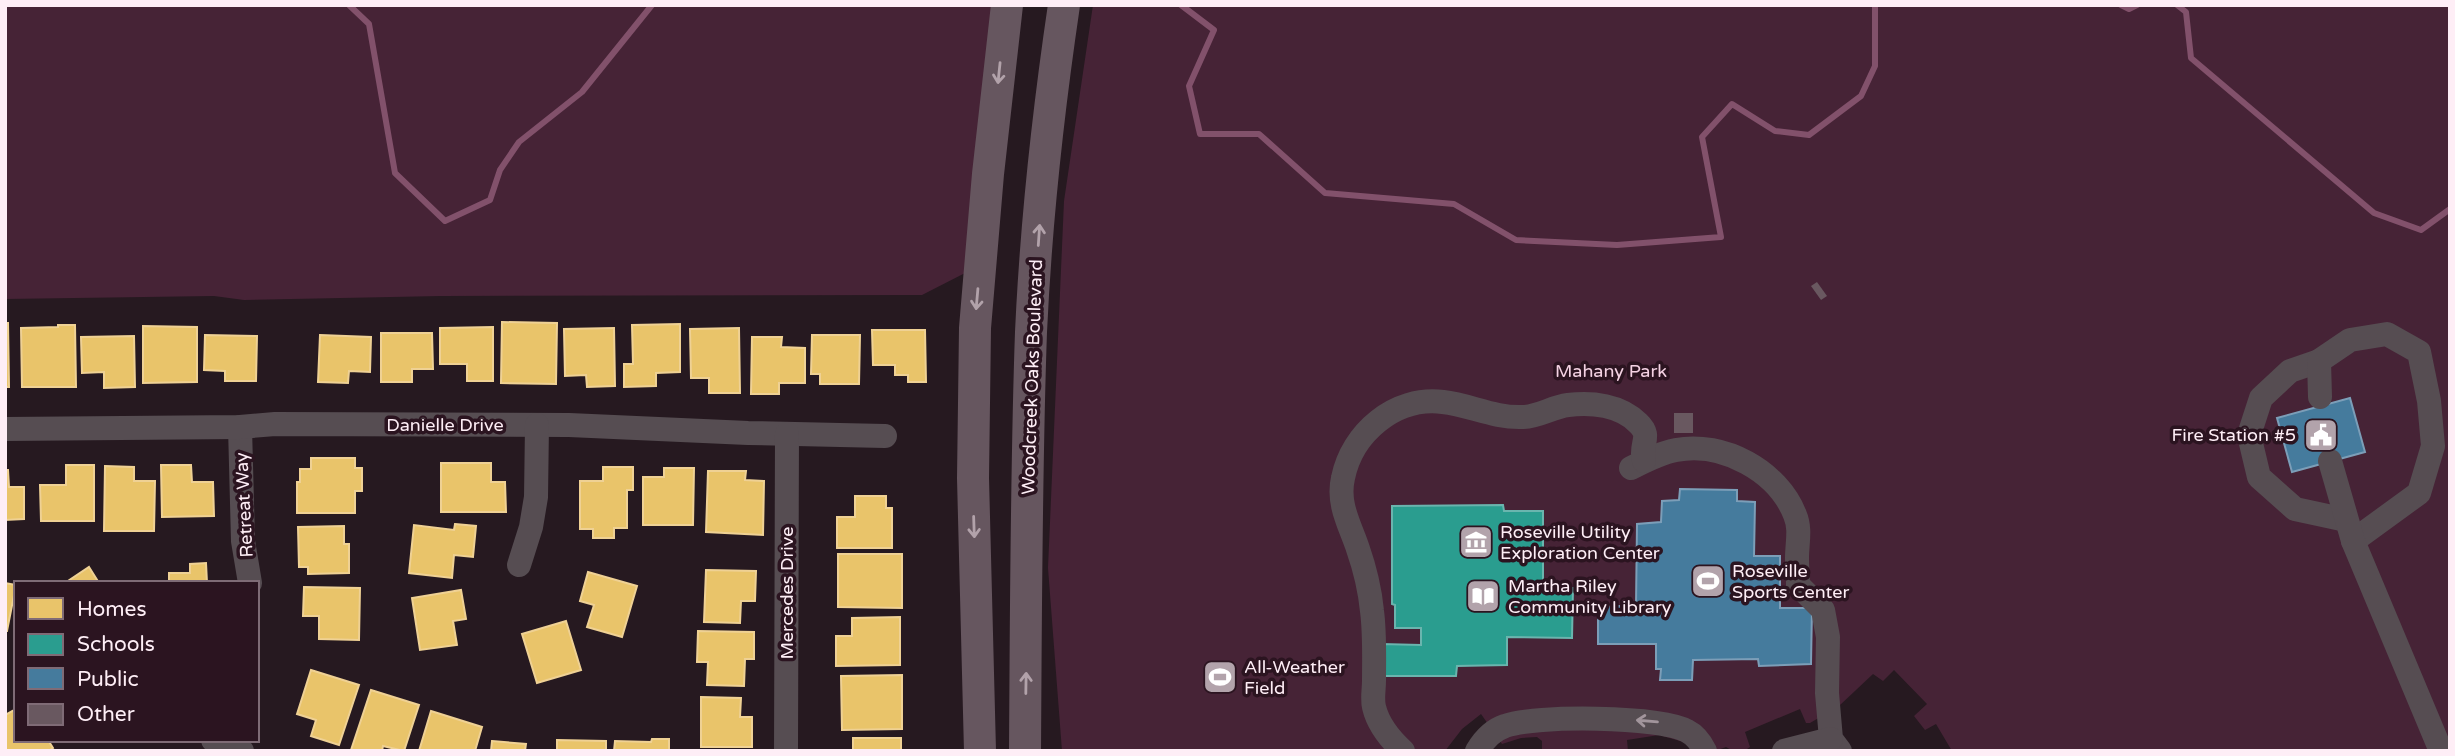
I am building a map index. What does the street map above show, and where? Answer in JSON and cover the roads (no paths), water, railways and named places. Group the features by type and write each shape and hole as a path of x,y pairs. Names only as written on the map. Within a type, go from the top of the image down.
{"main road":[{"path":"980,751 973,478 975,328 988,174 1007,5"},
{"name":"Woodcreek Oaks Boulevard","path":"1025,751 1031,329 1043,176 1064,5"}],"street":[{"path":"2387,334 2419,352 2429,401 2433,446 2419,493 2350,530 2295,509 2259,477 2249,435 2261,398 2290,371 2319,361 2350,340 2387,334"},
{"path":"2319,361 2320,397"},
{"path":"1403,751 1385,731 1374,707 1374,634 1370,596 1341,501 1341,489 1346,464 1366,430 1384,416 1426,402 1443,402 1513,417 1531,416 1567,405 1612,406 1636,421 1645,431 1637,465 1674,450 1711,450 1744,461 1772,480 1796,517 1799,536 1798,585 1823,610 1828,637 1827,693 1835,745 1784,751"},
{"name":"Danielle Drive","path":"5,429 240,427 275,424 537,425 885,436"},
{"path":"519,565 531,527 536,497 537,425"},
{"name":"Retreat Way","path":"240,427 243,541 250,581"},
{"name":"Mercedes Drive","path":"786,751 787,434"},
{"path":"2330,461 2350,530 2441,751"},
{"path":"1476,751 1484,740 1504,726 1551,719 1660,722 1688,731 1705,751"},
{"path":"219,742 242,751"}],"waterway":[{"path":"349,5 369,24 395,173 445,221 490,200 500,170 519,142 582,92 652,5"},
{"path":"1181,5 1214,30 1189,86 1200,134 1259,134 1325,193 1454,204 1516,240 1617,245 1721,237 1702,137 1732,104 1775,131 1809,135 1861,96 1875,66 1875,5"},
{"path":"2121,5 2129,9 2137,5"},
{"path":"2177,5 2186,12 2191,58 2374,213 2421,230 2450,209"}],"place":[{"name":"Fire Station #5","path":"2321,435"},
{"name":"Roseville Utility Exploration Center","path":"1476,542"},
{"name":"Roseville Sports Center","path":"1708,581"},
{"name":"Martha Riley Community Library","path":"1483,596"},
{"name":"All-Weather Field","path":"1220,677"}],"park label":[{"name":"Mahany Park","path":"1611,371"}]}
